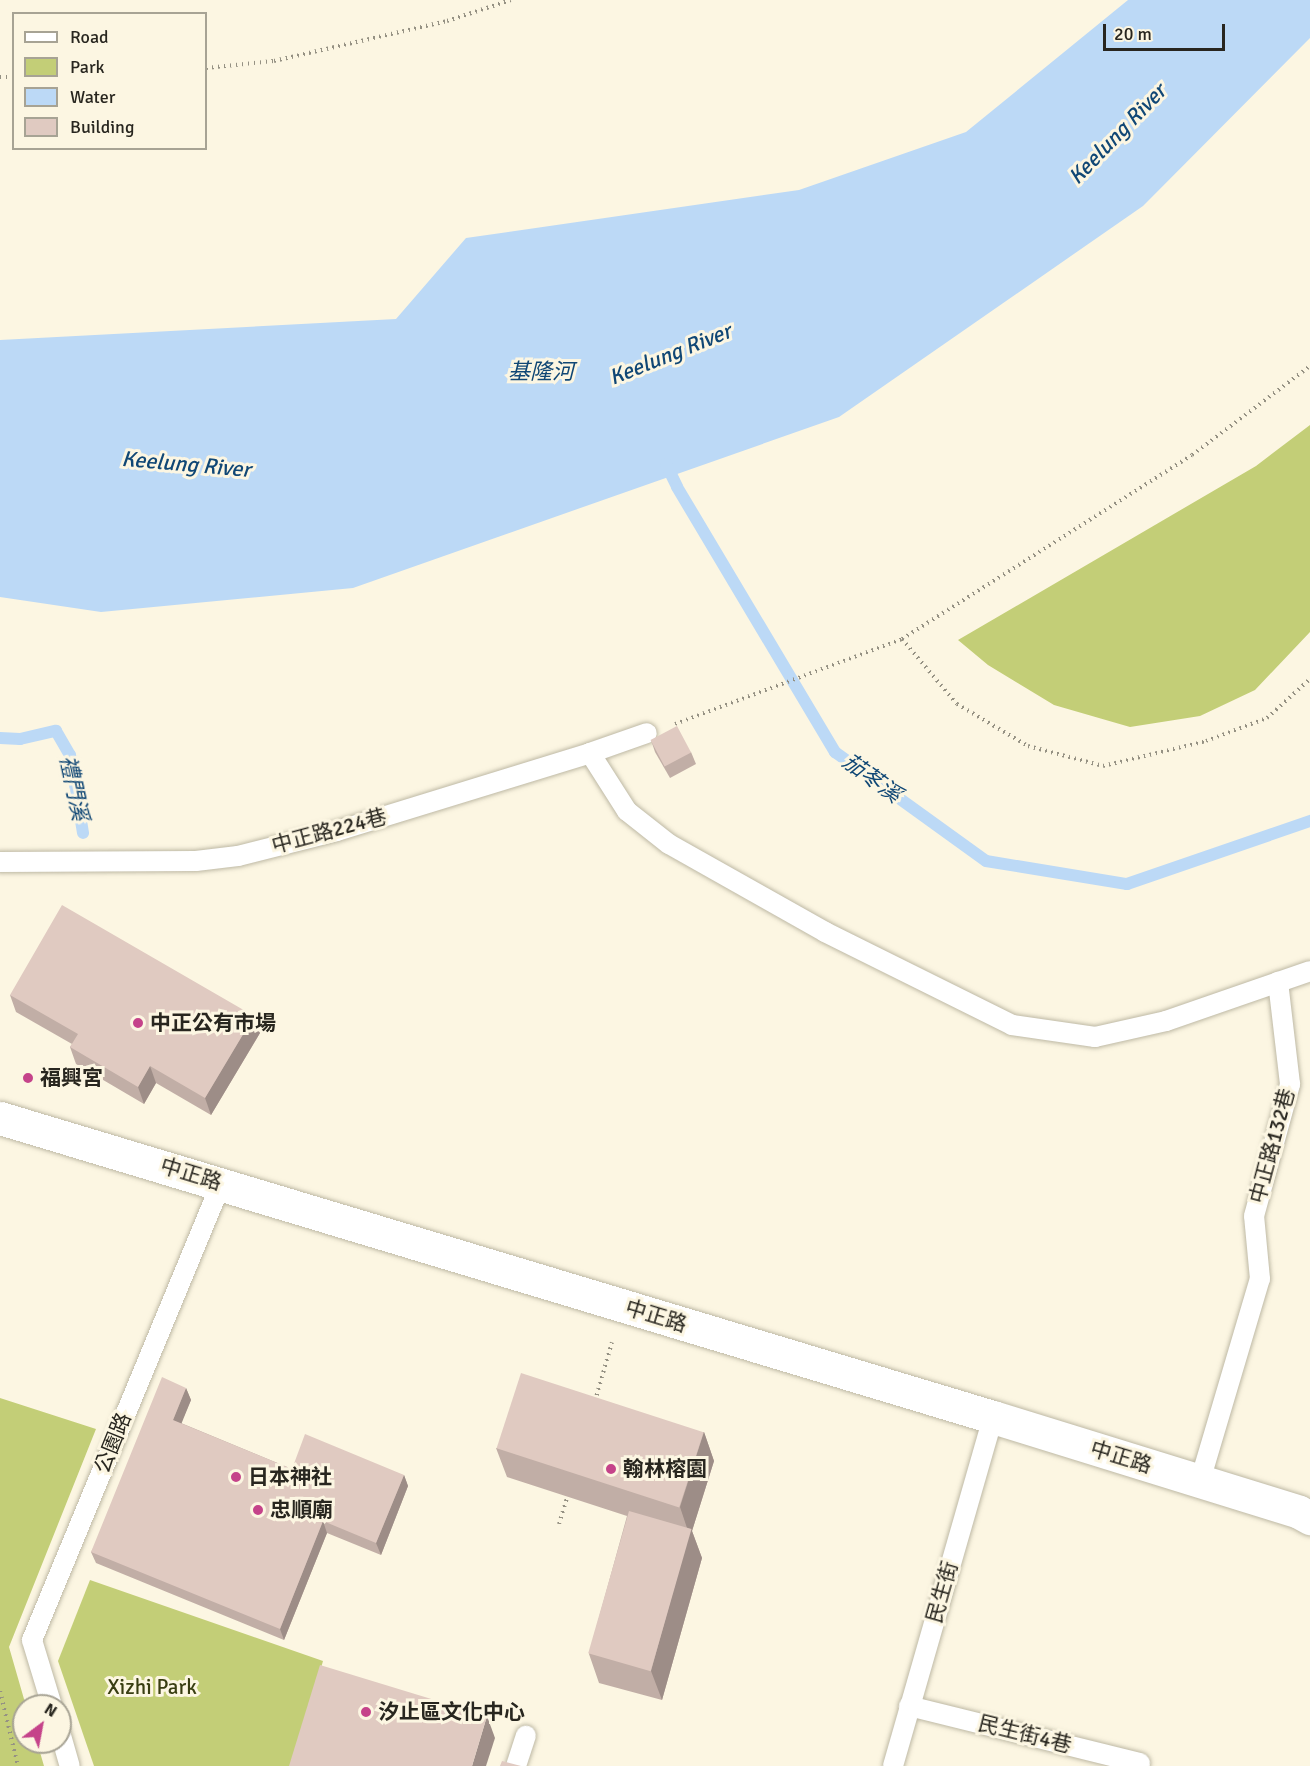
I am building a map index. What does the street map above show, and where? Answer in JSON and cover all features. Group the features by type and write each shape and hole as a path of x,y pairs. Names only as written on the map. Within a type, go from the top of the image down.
{"street":[{"name":"中正路","path":"0,1118 1200,1481 1299,1512 1310,1518"}],"lane":[{"name":"中正路224巷","path":"0,862 196,861 238,856 337,831 590,753 647,733"},
{"path":"590,753 627,811 669,844 825,932 1012,1025 1095,1036 1166,1021 1310,971"},
{"name":"中正路132巷","path":"1200,1481 1260,1279 1254,1216 1290,1084 1278,982"},
{"name":"公園路","path":"48,1694 32,1640 221,1183"},
{"name":"民生街","path":"893,1766 993,1418"},
{"name":"民生街4巷","path":"909,1706 1140,1763"},
{"path":"516,1766 526,1736"}],"path":[{"path":"207,68 274,61 447,21 511,0"},
{"path":"701,716 902,639 1191,455 1310,366"},
{"path":"902,639 957,704 1028,746 1103,766 1206,741 1267,718 1310,679"},
{"path":"593,1409 623,1307"},
{"path":"559,1524 569,1489"},
{"path":"0,1691 18,1766"}],"green space":[{"path":"1310,425 1310,632 1255,690 1200,716 1130,727 1054,705 988,665 958,640 1256,466"},
{"path":"0,1398 96,1429 9,1647 23,1694 12,1694 12,1754 40,1754 44,1766 0,1766"},
{"name":"Xizhi Park","path":"90,1580 323,1661 292,1766 94,1766 72,1702 72,1694 69,1694 58,1661"}],"water":[{"name":"基隆河","path":"1128,0 1310,0 1310,38 1143,206 839,417 353,588 101,612 0,597 0,340 396,319 466,238 799,190 966,132"}],"building":[{"path":"677,726 691,752 665,767 651,740"},
{"name":"中正公有市場","path":"62,905 254,1016 205,1098 150,1066 138,1087 70,1047 78,1034 10,995"},
{"name":"翰林榕園","path":"521,1373 704,1432 679,1507 497,1448"},
{"name":"忠順廟","path":"162,1377 186,1388 173,1420 292,1469 305,1434 404,1475 376,1543 323,1521 280,1629 91,1552"},
{"path":"629,1511 691,1529 651,1671 588,1653"},
{"name":"汐止區文化中心","path":"320,1665 487,1716 472,1766 289,1766"},
{"path":"502,1761 521,1766 500,1766"}],"waterway":[{"name":"茄苳溪","path":"666,464 677,487 835,752 986,861 1127,884 1310,821"},
{"name":"禮門溪","path":"0,738 20,739 56,731 70,755 83,833"}],"place":[{"name":"中正公有市場","path":"138,1023"},
{"name":"福興宮","path":"28,1078"},
{"name":"翰林榕園","path":"611,1469"},
{"name":"日本神社","path":"236,1477"},
{"name":"忠順廟","path":"258,1510"},
{"name":"汐止區文化中心","path":"366,1712"}],"water label":[{"name":"Keelung River","path":"1117,134"},
{"name":"Keelung River","path":"670,354"},
{"name":"Keelung River","path":"186,464"}]}
